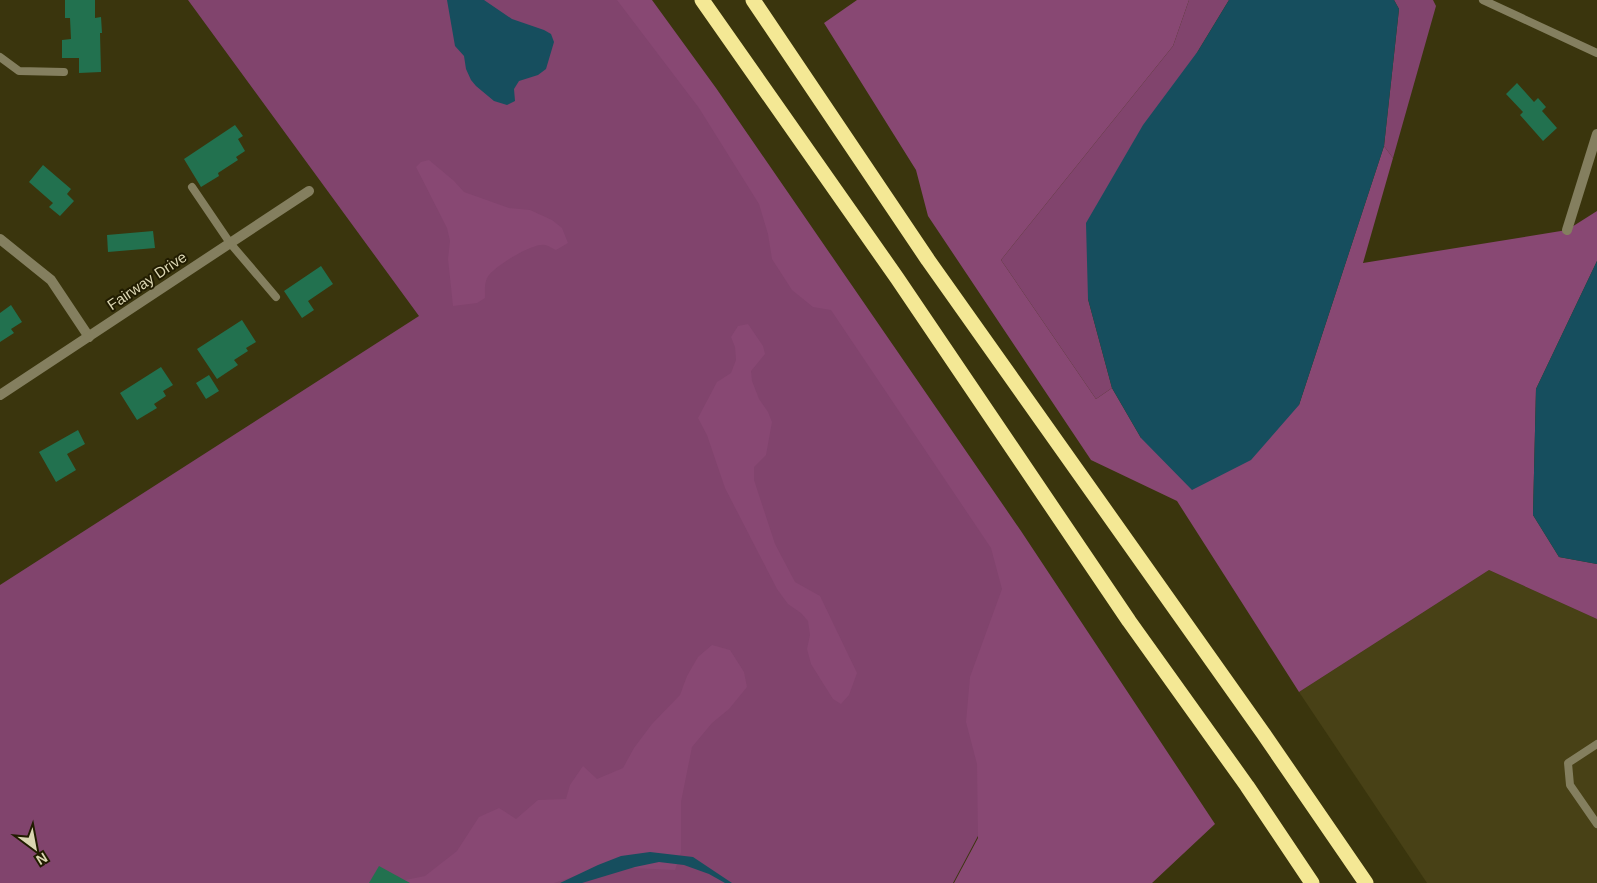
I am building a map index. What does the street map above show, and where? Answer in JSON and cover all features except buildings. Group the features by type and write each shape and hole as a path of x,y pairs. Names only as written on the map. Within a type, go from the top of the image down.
{"highway":[{"path":"702,0 897,278 1129,621 1247,786 1312,883"},
{"path":"753,0 928,260 1366,883"}],"street":[{"path":"1568,230 1597,134"},
{"name":"Fairway Drive","path":"0,394 309,191"},
{"path":"0,239 51,280 89,337"}],"lane":[{"path":"1482,0 1597,53"},
{"path":"0,57 19,71 64,72"},
{"path":"192,186 230,243 276,296"},
{"path":"1597,744 1568,763 1570,785 1597,824"}],"shaded area":[{"path":"188,0 641,0 1003,546 1038,723 953,883 0,883 0,585 419,316"},
{"path":"617,0 652,0 716,88 1021,531 1215,824 1152,883 954,883 978,838 977,764 966,722 970,677 1002,589 991,548 831,310 813,307 792,290 772,259 768,234 759,204 699,108"},
{"path":"857,0 1189,0 1173,46 1001,260 1096,399 1112,388 1141,438 1299,405 1384,146 1393,158 1363,263 1567,230 1597,211 1597,261 1536,389 1533,515 1559,557 1597,564 1597,619 1489,570 1299,692 1177,501 1091,460 928,216 916,170 824,23"},
{"path":"1189,0 1229,0 1198,51 1088,299 1112,388 1096,399 1001,260 1173,46"},
{"path":"1394,0 1433,0 1436,6 1393,158 1384,146 1399,9"},
{"path":"429,160 464,192 509,208 530,210 552,220 562,228 568,243 556,250 546,245 539,245 515,256 499,266 487,277 485,298 477,303 453,306 448,259 450,241 447,228 416,167 421,162"},
{"path":"748,324 763,346 765,354 751,371 752,381 759,399 772,422 766,455 754,467 754,480 775,544 795,582 820,596 857,673 849,695 841,704 833,699 811,664 807,649 810,635 808,621 801,613 788,604 777,589 725,488 707,435 698,418 717,382 731,373 736,360 735,347 731,337 738,326"},
{"path":"1489,570 1597,619 1597,883 1427,883 1299,692"},
{"path":"712,645 730,650 744,672 747,687 729,709 712,723 692,747 681,802 681,852 675,870 632,868 603,870 582,874 554,883 403,883 405,880 425,876 457,851 479,817 499,808 516,819 538,800 566,799 570,785 583,766 597,779 623,768 634,748 652,724 680,695 687,676 698,657"}],"water":[{"path":"447,0 484,0 512,19 551,34 554,42 546,69 538,75 519,81 514,89 515,101 507,105 494,101 471,80 466,69 464,56 455,46"},
{"path":"1229,0 1394,0 1399,9 1384,146 1299,405 1251,460 1192,490 1141,438 1112,388 1088,299 1086,223 1143,125 1198,51"},
{"path":"1597,261 1597,564 1559,557 1533,515 1536,389"},
{"path":"650,852 693,857 732,883 725,883 709,874 684,865 659,862 582,883 560,883 621,856"}]}
